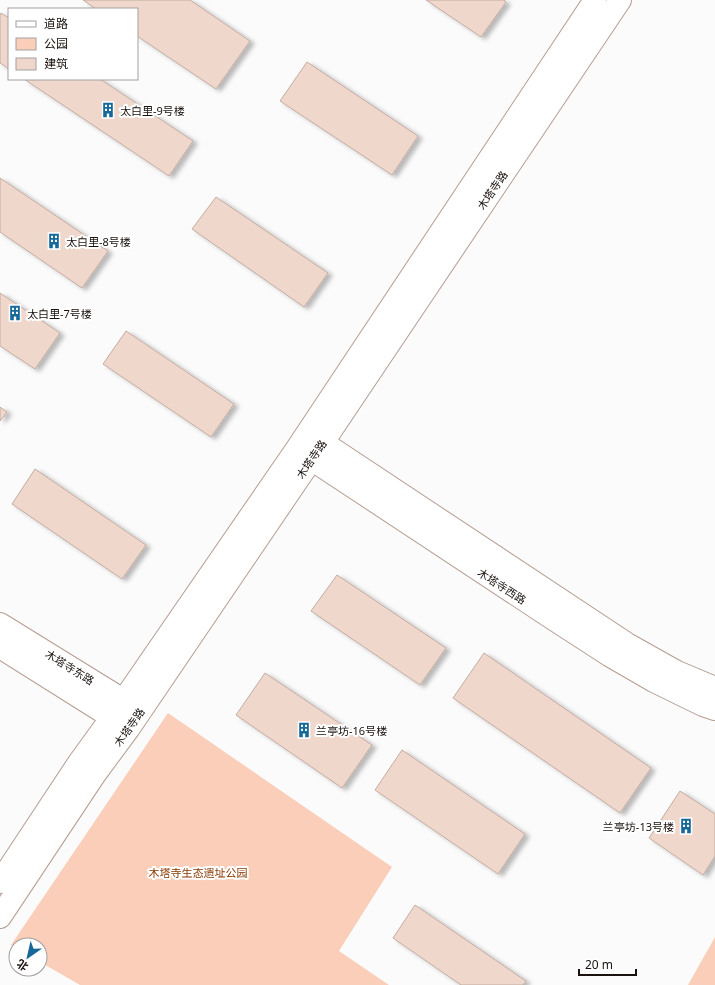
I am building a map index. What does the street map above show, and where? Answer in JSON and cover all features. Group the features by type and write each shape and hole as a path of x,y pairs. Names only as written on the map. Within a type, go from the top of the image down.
{"street":[{"name":"木塔寺路","path":"309,446 595,0"},
{"name":"木塔寺路","path":"0,916 95,774 126,714 309,446 620,0"},
{"name":"木塔寺西路","path":"309,446 627,644 677,672 715,688"},
{"name":"木塔寺西路","path":"309,446 609,655 654,681 703,705 715,709"},
{"name":"木塔寺东路","path":"0,624 126,714"},
{"name":"木塔寺东路","path":"0,647 126,714"},
{"name":"木塔寺路","path":"0,882 78,764 126,714"}],"green space":[{"name":"木塔寺生态遗址公园","path":"168,713 392,867 339,951 389,985 80,985 48,967 48,937 16,937"},
{"path":"715,937 715,985 688,985"}],"building":[{"path":"83,0 190,0 250,41 216,89 138,37 138,8 95,8"},
{"path":"426,0 504,0 506,2 481,37"},
{"path":"1,13 8,17 8,68 0,63"},
{"path":"307,62 418,136 392,175 280,101"},
{"name":"太白里-9号楼","path":"25,80 102,80 193,141 169,176"},
{"name":"太白里-8号楼","path":"0,178 108,251 82,288 0,232"},
{"path":"216,197 328,273 304,307 192,229"},
{"name":"太白里-7号楼","path":"0,293 60,333 35,369 0,346"},
{"path":"126,331 234,404 211,437 103,364"},
{"path":"0,407 7,412 0,421"},
{"path":"35,469 146,545 122,579 12,504"},
{"path":"337,575 446,648 420,685 311,611"},
{"path":"484,653 651,768 620,813 453,698"},
{"name":"兰亭坊-16号楼","path":"265,673 372,745 342,788 236,715"},
{"path":"402,750 525,834 498,874 375,790"},
{"name":"兰亭坊-13号楼","path":"680,791 715,814 715,856 703,875 649,838"},
{"path":"415,905 526,981 523,985 461,985 393,938"}],"place":[{"name":"太白里-9号楼","path":"108,110"},
{"name":"太白里-8号楼","path":"54,241"},
{"name":"太白里-7号楼","path":"15,313"},
{"name":"兰亭坊-16号楼","path":"304,730"},
{"name":"兰亭坊-13号楼","path":"686,826"}]}
